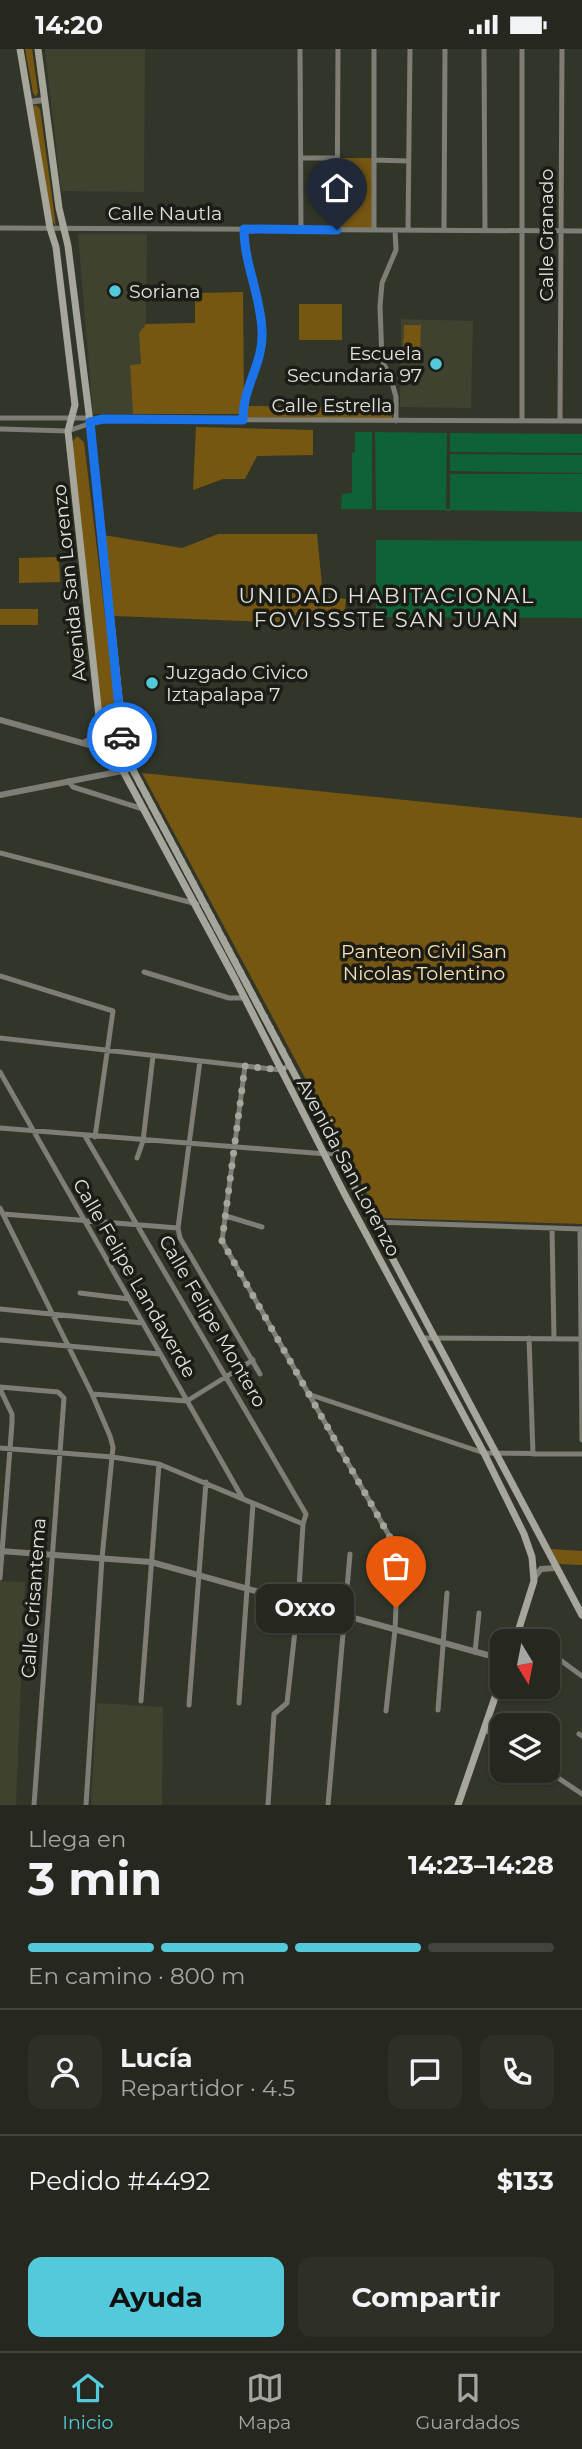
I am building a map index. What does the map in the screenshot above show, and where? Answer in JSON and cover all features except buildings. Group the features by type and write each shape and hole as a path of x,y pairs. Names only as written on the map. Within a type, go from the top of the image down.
{"main road":[{"name":"Avenida San Lorenzo","path":"20,49 50,228 56,247 75,405 68,431 99,716 123,771 149,808"},
{"name":"Avenida San Lorenzo","path":"38,49 43,100 68,246 125,755 149,808 199,903 290,1065 582,1615"},
{"name":"Avenida San Lorenzo","path":"199,903 281,1070 484,1453 524,1534 532,1557 534,1581 520,1629"},
{"path":"458,1805 494,1699"}],"street":[{"path":"300,49 301,229"},
{"path":"337,230 338,49"},
{"path":"374,49 374,230"},
{"path":"408,230 410,49"},
{"path":"444,230 446,49"},
{"path":"484,49 485,231"},
{"path":"522,49 522,421"},
{"name":"Calle Granado","path":"560,421 562,49"},
{"path":"29,102 43,100"},
{"path":"302,158 337,158"},
{"path":"374,160 408,161"},
{"name":"Calle Nautla","path":"0,228 582,232"},
{"path":"243,420 246,392 261,357 262,330 244,229"},
{"path":"395,230 396,250 382,283 380,306 382,360 396,397 396,421"},
{"name":"Calle Estrella","path":"0,418 582,421"},
{"name":"Calle Estrella","path":"0,429 68,431 89,420"},
{"path":"83,742 92,739 96,733 99,716"},
{"path":"0,720 125,755"},
{"path":"1,793 132,769"},
{"path":"68,781 73,787 149,808"},
{"path":"0,853 199,903"},
{"path":"144,972 229,998 245,997"},
{"path":"0,976 113,1011 95,1137"},
{"path":"0,1038 281,1070 290,1065"},
{"path":"137,1158 143,1141 153,1056"},
{"path":"200,1061 178,1228 180,1238 260,1374"},
{"path":"245,1066 222,1241 395,1546 398,1563 395,1630 386,1711"},
{"name":"Calle Felipe Landaverde","path":"0,1072 243,1499"},
{"path":"0,1128 236,1149 337,1153"},
{"name":"Calle Felipe Montero","path":"85,1136 306,1514 287,1703 274,1714 268,1805"},
{"path":"1,1212 178,1228"},
{"path":"1,1212 92,1394 110,1436 112,1457 102,1558 86,1805"},
{"path":"226,1216 261,1227"},
{"path":"374,1222 581,1229 582,1440"},
{"path":"552,1228 554,1338"},
{"path":"80,1293 128,1299"},
{"path":"0,1309 143,1323"},
{"path":"422,1338 581,1339"},
{"path":"529,1338 533,1454"},
{"path":"0,1340 159,1354"},
{"path":"92,1394 187,1401 253,1360"},
{"path":"440,1372 451,1367"},
{"path":"0,1388 12,1414 0,1578"},
{"name":"Calle Crisantema","path":"0,1388 58,1391 64,1398 34,1805"},
{"path":"310,1395 484,1453 582,1454"},
{"path":"0,1448 112,1457 159,1464 303,1524"},
{"path":"141,1701 159,1464"},
{"path":"189,1705 206,1482"},
{"path":"239,1703 253,1504"},
{"path":"1,1551 152,1562 490,1656"},
{"path":"328,1805 351,1554"},
{"path":"534,1581 541,1569 555,1568"},
{"path":"438,1710 447,1593"},
{"path":"475,1652 479,1613"},
{"path":"560,1660 582,1676"},
{"path":"484,1729 490,1733"},
{"path":"560,1779 582,1794"}],"shaded area":[{"path":"45,49 145,49 144,192 61,191"},
{"path":"78,234 147,234 146,324 139,333 141,364 130,366 133,414 93,414"},
{"name":"Escuela Secundaria 97","path":"401,319 473,321 471,408 400,407"},
{"path":"355,432 372,432 372,509 341,509 342,494 352,493"},
{"path":"375,432 447,433 446,510 376,510"},
{"path":"450,433 582,434 582,453 450,452"},
{"path":"450,454 582,455 582,473 450,471"},
{"path":"450,474 582,474 582,512 450,510"},
{"path":"376,540 582,541 582,618 376,617"},
{"path":"0,1581 25,1582 16,1805 0,1805"},
{"path":"97,1703 163,1707 162,1805 91,1805"}],"green space":[{"path":"25,49 32,49 38,92 36,97 33,93"},
{"path":"36,105 40,109 56,226 51,219 33,106"},
{"path":"338,158 374,158 374,230 337,230"},
{"path":"243,292 244,406 392,407 392,419 244,417 243,414 133,414 130,365 141,364 139,333 146,324 195,323 195,293"},
{"path":"299,304 342,304 342,340 299,340"},
{"path":"404,325 421,325 420,353 403,352"},
{"path":"196,427 313,430 313,455 257,456 245,479 223,479 193,490"},
{"path":"77,436 84,442 120,739 116,743 109,742 100,715 72,442"},
{"path":"218,534 317,534 323,596 346,599 343,625 114,616 103,535 182,548"},
{"path":"59,557 60,582 19,583 19,558"},
{"path":"0,609 38,609 38,625 0,625"},
{"name":"Panteon Civil San Nicolas Tolentino","path":"142,773 582,818 582,1224 380,1218"},
{"path":"551,1549 582,1551 582,1565 559,1564"}],"way so far":[{"path":"122,737 125,755 290,1065 281,1070 245,1066 222,1241 395,1546 398,1563 396,1608"}],"place":[{"name":"Soriana","path":"115,291"},
{"name":"Escuela Secundaria 97","path":"436,364"},
{"name":"Juzgado Civico Iztapalapa 7","path":"152,683"},
{"name":"Oxxo","path":"396,1608"}],"district":[{"name":"UNIDAD HABITACIONAL FOVISSSTE SAN JUAN","path":"387,608"}],"route":[{"path":"122,737 90,422 103,419 243,420 246,392 261,357 262,330 244,229 337,230"}]}
